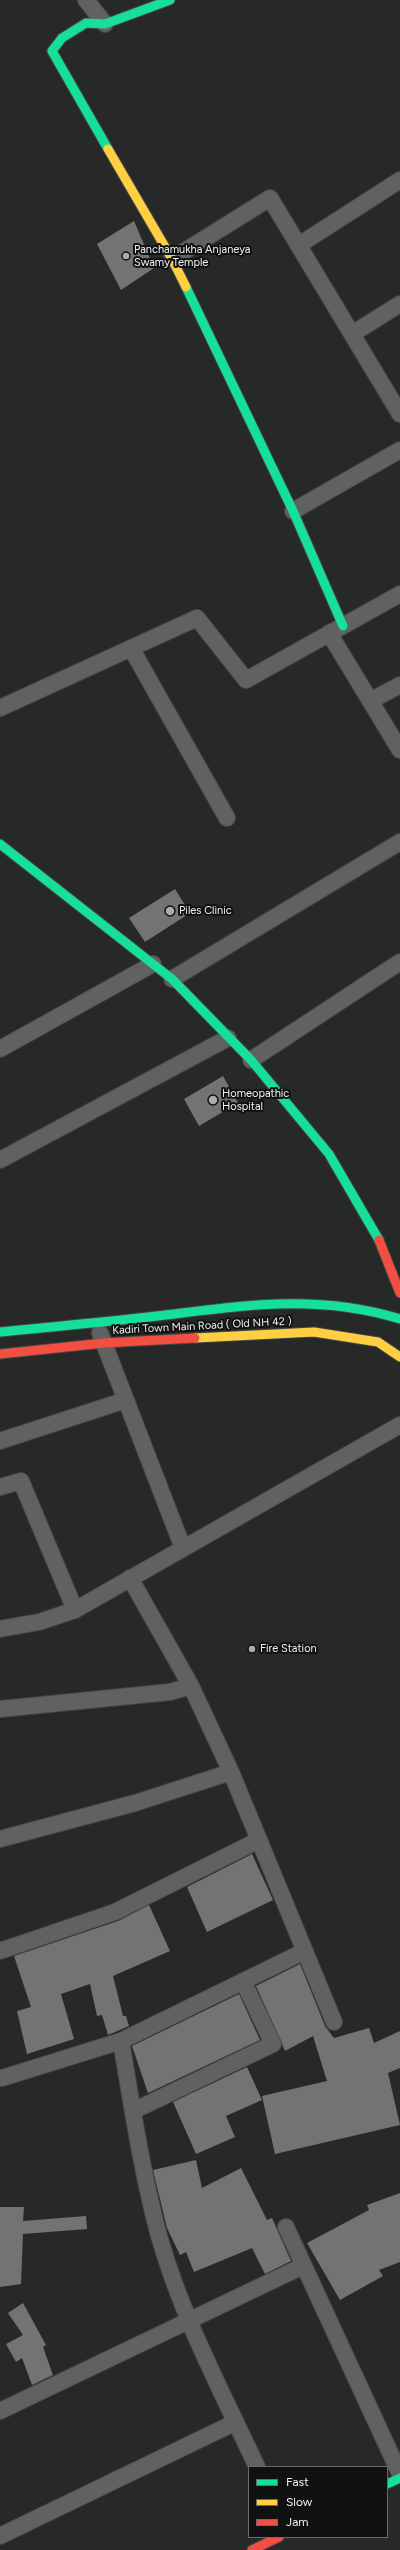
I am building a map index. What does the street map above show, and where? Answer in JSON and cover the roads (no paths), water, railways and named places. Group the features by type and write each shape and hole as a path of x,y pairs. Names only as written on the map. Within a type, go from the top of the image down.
{"street":[{"path":"86,0 105,24"},
{"path":"170,0 105,24 86,23 62,38 52,52 172,259 293,511 343,626"},
{"path":"299,245 400,180"},
{"path":"172,259 270,198 400,414"},
{"path":"352,334 400,304"},
{"path":"293,511 400,450"},
{"path":"0,708 198,618 246,680 400,594"},
{"path":"329,634 400,750"},
{"path":"131,648 227,818"},
{"path":"370,701 400,685"},
{"path":"172,979 400,842"},
{"path":"0,844 172,979 251,1060 329,1154 384,1249 400,1292"},
{"path":"251,1060 400,962"},
{"path":"0,1049 153,964"},
{"path":"0,1160 228,1038"},
{"name":"Kadiri Town Main Road ( Old NH 42 )","path":"0,1332 239,1306 296,1304 341,1305 377,1311 400,1319"},
{"path":"96,1322 183,1548"},
{"name":"Kadiri Town Main Road ( Old NH 42 )","path":"0,1354 104,1343 314,1332 378,1342 400,1357"},
{"path":"0,1441 126,1400"},
{"path":"0,1629 39,1622 75,1610 400,1425"},
{"path":"0,1487 21,1481 75,1610"},
{"path":"130,1578 191,1686 231,1772 334,2022"},
{"path":"0,1709 170,1692 191,1686"},
{"path":"0,1839 135,1802 231,1772"},
{"path":"0,1951 114,1912 259,1840"},
{"path":"2,2078 121,2041 305,1951"},
{"path":"134,2111 273,2044 243,1981"},
{"path":"121,2041 159,2236 188,2320 258,2466"},
{"path":"286,2227 400,2474"},
{"path":"0,2411 303,2266"},
{"path":"0,2536 236,2422"},
{"path":"388,2484 400,2478"},
{"path":"252,2550 277,2538"}],"place":[{"name":"Panchamukha Anjaneya Swamy Temple","path":"126,256"},
{"name":"Piles Clinic","path":"170,911"},
{"name":"Homeopathic Hospital","path":"213,1100"},
{"name":"Fire Station","path":"252,1649"}]}
